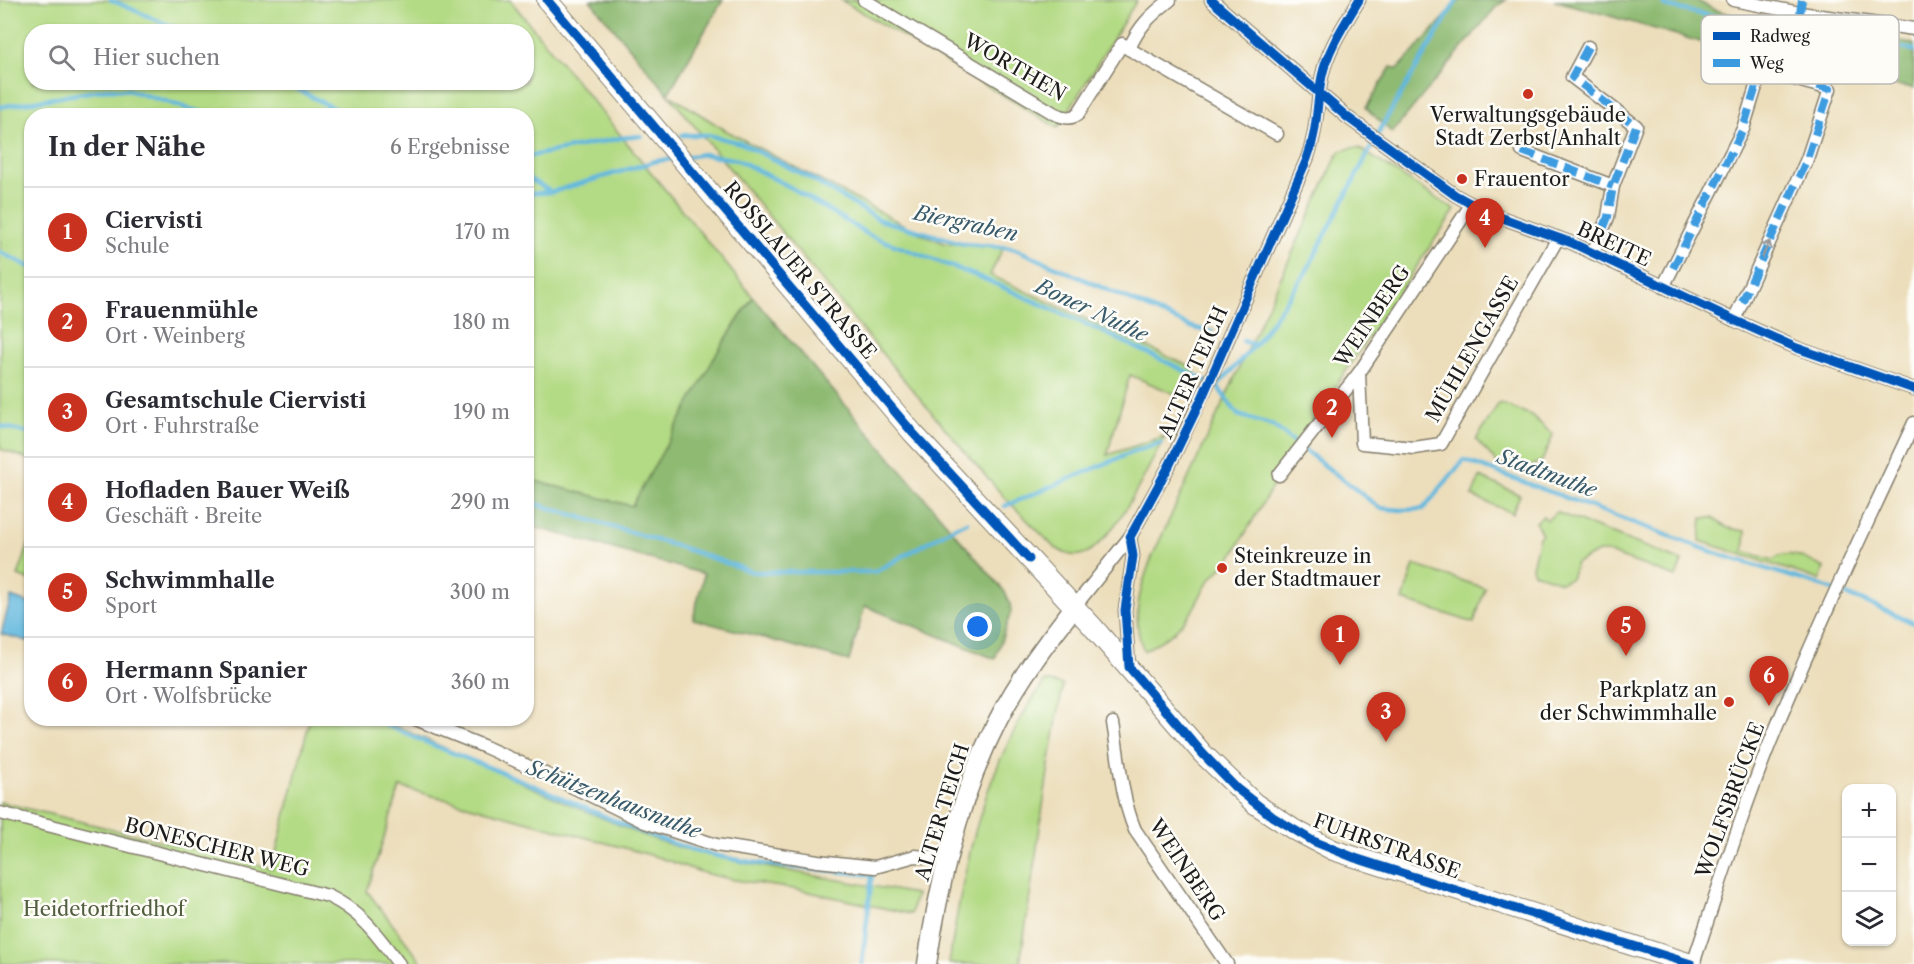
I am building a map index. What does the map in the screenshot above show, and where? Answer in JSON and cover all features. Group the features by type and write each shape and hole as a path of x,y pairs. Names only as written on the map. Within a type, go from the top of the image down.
{"main road":[{"name":"ROSSLAUER STRASSE","path":"548,0 913,433 1074,606"},
{"name":"FUHRSTRASSE","path":"1074,606 1203,754 1236,788 1273,817 1313,841 1355,858 1692,964"},
{"name":"ALTER TEICH","path":"927,964 930,938 948,859 973,777 998,719 1033,661 1074,606"}],"street":[{"name":"WORTHEN","path":"864,0 1065,118 1078,114 1137,31 1148,18 1170,0"},
{"name":"BREITE","path":"1211,0 1365,131 1471,205 1593,253 1797,348 1914,389"},
{"name":"ALTER TEICH","path":"1074,606 1130,537 1170,466 1202,398 1310,151 1318,119 1322,75 1330,51 1359,0"},
{"path":"1733,0 1814,15"},
{"path":"1899,27 1914,29"},
{"path":"1125,47 1277,134"},
{"path":"1588,47 1572,77 1636,126 1613,186 1608,217 1593,253"},
{"path":"1663,287 1743,129 1757,84"},
{"path":"1734,320 1807,159 1830,89 1812,84"},
{"path":"1522,151 1613,186"},
{"name":"WEINBERG","path":"1279,475 1359,373 1471,205"},
{"name":"MÜHLENGASSE","path":"1359,373 1362,443 1414,448 1441,444 1558,238"},
{"name":"WOLFSBRÜCKE","path":"1692,964 1750,794 1778,723 1829,605 1914,423"},
{"path":"1130,537 1133,556 1125,610 1130,668"},
{"name":"WEINBERG","path":"1113,723 1122,782 1136,830 1227,964"},
{"path":"432,726 554,778 645,822 716,845 818,861 875,867 915,856 948,859"},
{"name":"BONESCHER WEG","path":"0,813 328,896 357,913 399,964"}],"green space":[{"path":"0,0 510,0 530,24 24,24 24,90 534,90 534,29 753,297 713,359 632,506 534,481 534,108 24,108 24,458 0,449"},
{"path":"590,0 723,0 668,94"},
{"path":"841,0 1137,0 1058,128"},
{"path":"1460,0 1506,0 1496,7 1392,133 1366,108 1391,67 1398,69"},
{"path":"1554,0 1696,0 1716,10 1735,15 1701,15 1701,42"},
{"path":"1899,42 1914,44 1914,88 1890,84 1899,84"},
{"path":"668,94 725,130 923,235 944,243 1003,248 990,275 1195,369 1182,397 1130,375 1107,455 1165,436 1129,504 1105,538 1080,555 1066,554 1054,547 1005,498 899,374"},
{"path":"1359,148 1455,210 1303,434 1231,558 1208,582 1191,613 1172,634 1144,651 1138,627 1138,604 1152,557 1337,156 1341,151"},
{"path":"753,297 1005,592 1011,612 995,659 865,606 849,661 693,619 704,574 534,527 534,481 632,506 713,359"},
{"path":"1499,403 1531,415 1553,435 1542,461 1525,470 1497,462 1476,440"},
{"path":"1480,477 1520,495 1512,513 1472,496"},
{"path":"1556,512 1682,561 1676,577 1606,552 1599,552 1576,563 1571,579 1561,582 1534,573 1532,567 1539,537 1542,535 1536,522 1543,516 1547,520"},
{"path":"1702,518 1712,518 1728,528 1746,531 1744,551 1773,560 1785,555 1798,556 1824,568 1820,580 1700,541"},
{"path":"24,558 24,578 18,576"},
{"path":"1414,565 1485,588 1474,623 1403,600"},
{"path":"1045,681 1063,685 1020,964 949,964 962,889 980,816 1006,746"},
{"name":"Heidetorfriedhof","path":"308,726 396,726 558,799 640,834 680,848 739,862 916,894 911,914 800,890 735,880 400,787 367,891 423,964 0,964 0,802 272,868"}],"water":[{"path":"11,597 24,602 24,640 1,634"}],"waterway":[{"name":"Biergraben","path":"111,0 166,24"},
{"name":"Boner Nuthe","path":"1217,386 1255,345 1305,274 1386,119 1457,0"},
{"name":"Boner Nuthe","path":"1662,0 1665,6 1708,15"},
{"name":"Boner Nuthe","path":"1899,48 1914,50"},
{"name":"Boner Nuthe","path":"0,107 101,90"},
{"name":"Boner Nuthe","path":"128,90 187,108"},
{"name":"Biergraben","path":"299,90 333,108"},
{"name":"Biergraben","path":"682,135 708,135 741,143 808,177 880,220 965,244 1013,248 1191,327 1212,332"},
{"name":"Biergraben","path":"534,155 641,136"},
{"name":"Stadtnuthe","path":"686,157 703,154 738,160 788,186 871,236 982,278 1217,386 1238,415 1272,425 1380,508 1423,509 1464,460 1721,555 1819,585 1914,623"},
{"name":"Boner Nuthe","path":"534,193 552,192 656,161 672,159"},
{"path":"534,182 550,191"},
{"path":"0,252 24,264"},
{"name":"Biergraben","path":"1243,341 1255,345"},
{"name":"Schützenhausnuthe","path":"0,426 24,432"},
{"path":"1005,506 1138,450 1161,443"},
{"path":"534,503 680,547 753,572 875,572 967,522"},
{"name":"Schützenhausnuthe","path":"389,726 613,820 682,846 725,858 872,875 862,964"}],"marked path":[{"path":"1800,13 1802,0"},
{"path":"1588,47 1572,77 1636,126 1613,186 1608,217 1600,237"},
{"path":"1673,268 1743,129 1757,84"},
{"path":"1742,302 1807,159 1830,89 1812,84"},
{"path":"1522,151 1613,186"}],"cycle path":[{"path":"547,0 913,433 1029,559"},
{"path":"1211,0 1347,117 1455,195 1486,212 1572,243 1797,348 1914,389"},
{"path":"1359,0 1328,56 1307,159 1202,398 1169,466 1130,537 1133,556 1125,610 1129,667 1203,754 1236,788 1273,817 1313,841 1355,858 1691,964"}],"place":[{"name":"Verwaltungsgebäude Stadt Zerbst/Anhalt","path":"1528,94"},
{"name":"Frauentor","path":"1462,179"},
{"name":"Hofladen Bauer Weiß","path":"1485,248"},
{"name":"Frauenmühle","path":"1332,438"},
{"name":"Steinkreuze in der Stadtmauer","path":"1222,568"},
{"name":"Schwimmhalle","path":"1626,656"},
{"name":"Ciervisti","path":"1340,665"},
{"name":"Parkplatz an der Schwimmhalle","path":"1729,702"},
{"name":"Hermann Spanier","path":"1769,706"},
{"name":"Gesamtschule Ciervisti","path":"1386,742"}]}
